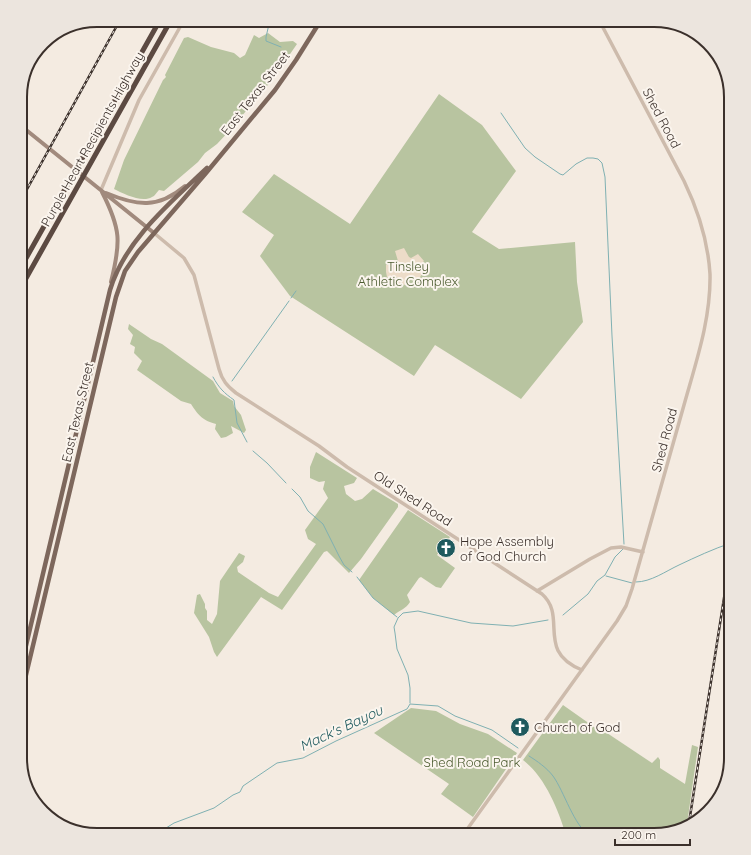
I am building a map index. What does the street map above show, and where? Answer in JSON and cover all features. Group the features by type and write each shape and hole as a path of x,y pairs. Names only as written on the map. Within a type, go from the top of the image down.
{"highway":[{"name":"Purple Heart Recipients Highway","path":"27,256 155,27"},
{"name":"Purple Heart Recipients Highway","path":"27,276 167,27"}],"main road":[{"name":"East Texas Street","path":"27,671 116,297 125,271 138,252 275,90 317,27"},
{"path":"27,131 154,233"},
{"name":"East Texas Street","path":"27,641 114,276 132,245 169,204 217,159"},
{"path":"100,190 134,203 152,203 162,201 174,194 206,169"},
{"path":"100,190 115,220 118,239 117,260 110,290"}],"street":[{"path":"100,190 139,100 180,27"},
{"name":"Shed Road","path":"468,828 617,621 626,606 643,552 703,337 709,300 709,265 703,231 692,196 603,27"},
{"name":"Old Shed Road","path":"154,233 178,252 192,270 224,382 236,393 544,596 552,607 556,648 566,660 582,670"},
{"path":"537,591 611,548 625,547 643,552"}],"green space":[{"path":"268,33 280,42 293,41 297,44 272,80 217,144 205,153 198,162 164,191 159,190 155,195 148,199 138,198 114,189 124,160 184,38 188,37 211,47 234,53 240,58 245,55 254,35 259,38"},
{"name":"Tinsley Athletic Complex","path":"439,94 482,125 516,171 472,232 499,249 575,242 577,282 583,322 521,399 435,345 414,376 290,296 260,256 274,235 242,212 274,174 350,224"},
{"path":"129,324 151,339 162,344 213,381 220,393 233,401 234,406 241,415 246,430 244,433 231,426 233,433 221,438 215,429 216,424 204,419 191,404 181,401 137,370 142,361 134,353 135,347 130,344 133,335 128,329"},
{"path":"316,452 357,478 354,483 344,486 346,494 355,501 362,499 373,489 398,504 398,507 361,559 349,573 327,551 324,552 282,610 261,597 217,657 209,637 194,613 197,595 200,594 207,611 207,620 212,624 217,614 220,581 239,553 245,556 243,562 237,567 238,572 269,593 278,597 316,544 308,539 305,530 328,498 323,489 325,481 319,482 310,478 310,467"},
{"path":"408,510 450,537 437,555 455,568 441,588 436,587 421,577 419,578 407,595 410,602 405,608 394,615 373,598 359,580"},
{"path":"563,705 597,729 601,729 652,763 658,757 660,760 660,768 685,784 692,745 698,747 688,819 668,827 564,828 550,794 538,775 523,760"},
{"name":"Shed Road Park","path":"411,708 436,711 460,724 488,734 517,753 473,817 441,794 449,784 374,733"}],"shaded area":[{"path":"404,248 409,257 411,258 418,254 424,261 419,266 419,269 423,272 419,279 413,277 408,280 406,285 397,284 398,278 387,277 386,272 386,265 397,263 398,261 395,251"}],"waterway":[{"path":"268,27 266,41 281,47"},
{"path":"501,113 525,148 535,157 560,174 563,175 576,164 587,158 598,159 602,163 605,177 612,336 624,544"},
{"path":"291,298 296,291"},
{"path":"232,381 289,301"},
{"path":"213,377 222,390 234,400 237,423 247,442"},
{"path":"253,451 286,483"},
{"path":"292,489 300,497 308,511 323,524 344,565 352,572"},
{"path":"636,582 642,582 653,578 698,556 724,546"},
{"path":"563,615 588,594 597,581 605,575 615,557 623,549"},
{"path":"606,576 632,583"},
{"path":"357,577 373,598 397,617"},
{"path":"410,703 408,675 397,649 394,627 398,618 403,613 418,611 471,623 513,626 548,620"},
{"name":"Mack's Bayou","path":"166,828 174,823 214,808 240,792 243,786 277,763 303,758 336,741 407,709 410,704 438,706 455,716 492,730 518,748"},
{"name":"Mack's Bayou","path":"529,756 539,762 553,776 574,816 582,828"}],"railway":[{"path":"27,189 116,27"},
{"path":"690,818 724,598"}],"place":[{"name":"Hope Assembly of God Church","path":"446,548"},
{"name":"Church of God","path":"520,727"}]}
